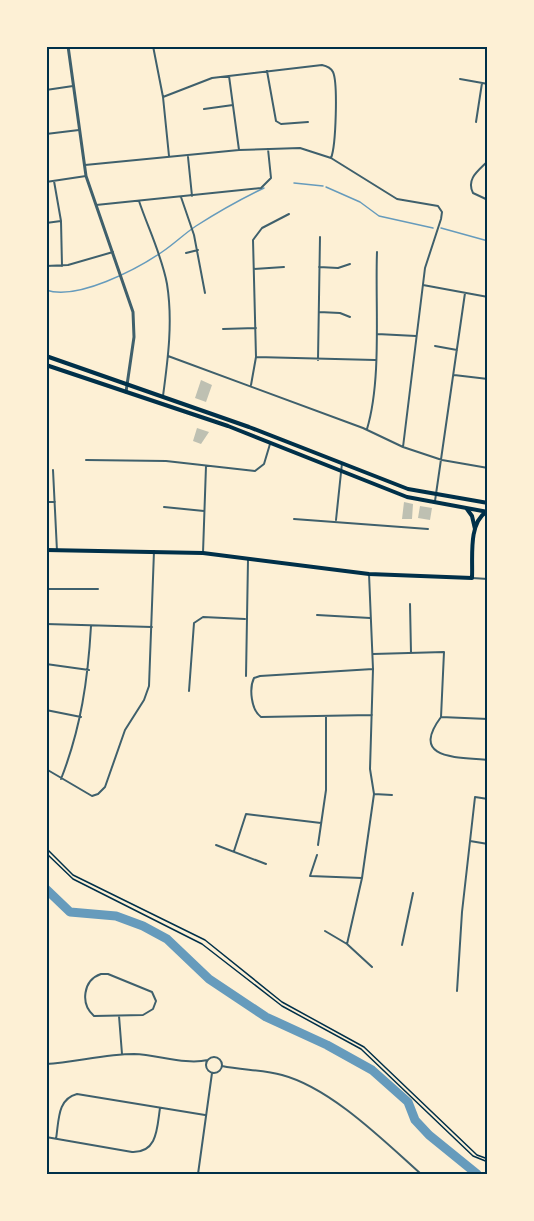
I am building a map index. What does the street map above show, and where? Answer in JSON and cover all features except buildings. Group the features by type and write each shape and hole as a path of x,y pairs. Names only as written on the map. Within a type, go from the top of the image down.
{"main road":[{"path":"46,356 128,383 408,489 436,496 488,503"},
{"path":"46,365 270,444 407,497 487,512"},
{"path":"467,509 472,516 475,529"},
{"path":"46,550 203,553 369,574 472,578 475,529 478,520 487,512"}],"street":[{"path":"68,46 86,176 122,278 134,321 126,392"},
{"path":"153,46 163,97 169,157"},
{"path":"163,97 212,78 322,65 332,70 335,78 335,145 332,158"},
{"path":"267,71 276,121 281,124 308,122"},
{"path":"229,76 239,150"},
{"path":"460,79 488,84"},
{"path":"476,122 482,83"},
{"path":"46,90 73,86"},
{"path":"204,109 233,105"},
{"path":"46,134 79,130"},
{"path":"96,205 265,186 271,178 272,170 268,148"},
{"path":"85,165 239,150 300,148 332,158 367,183 397,199 438,206 442,212 441,219 428,253 403,447"},
{"path":"188,156 192,196"},
{"path":"488,161 470,184 473,193 488,200"},
{"path":"46,182 86,176"},
{"path":"54,181 61,221 62,266"},
{"path":"181,197 192,226 205,293"},
{"path":"139,201 159,257 169,300 168,356 163,396"},
{"path":"252,385 256,357 253,248 256,234 270,222 290,214"},
{"path":"46,223 61,221"},
{"path":"318,360 320,237"},
{"path":"186,252 198,250"},
{"path":"46,266 62,266 113,252"},
{"path":"367,429 372,407 375,360 377,252"},
{"path":"319,267 338,268 350,264"},
{"path":"254,268 284,267"},
{"path":"423,285 488,297"},
{"path":"435,504 465,293"},
{"path":"319,312 340,313 350,317"},
{"path":"223,329 256,328"},
{"path":"376,334 416,336"},
{"path":"435,346 457,350"},
{"path":"168,356 367,429 403,447 442,460 488,468"},
{"path":"256,357 375,360"},
{"path":"454,375 488,379"},
{"path":"86,460 166,461 255,471 264,464 270,444"},
{"path":"336,520 342,464"},
{"path":"203,553 207,465"},
{"path":"53,470 57,550"},
{"path":"46,502 55,502"},
{"path":"164,507 204,511"},
{"path":"294,519 336,520 428,529"},
{"path":"46,770 92,796 104,789 125,730 148,692 151,675 154,551"},
{"path":"246,676 245,619 248,557"},
{"path":"347,944 362,878 374,794 370,769 374,669 369,574"},
{"path":"472,578 488,579"},
{"path":"46,589 99,589"},
{"path":"410,604 411,652"},
{"path":"316,615 370,618"},
{"path":"189,691 194,622 203,617 245,619"},
{"path":"46,624 153,627"},
{"path":"61,778 81,717 89,670 91,626"},
{"path":"373,654 444,652 441,717 430,736 436,752 443,756 488,760"},
{"path":"46,664 89,670"},
{"path":"372,715 259,716 255,711 251,684 254,678 374,669"},
{"path":"46,710 81,717"},
{"path":"318,845 326,790 326,716"},
{"path":"441,717 488,719"},
{"path":"374,794 392,795"},
{"path":"457,991 469,841 475,797 488,799"},
{"path":"234,851 246,814 321,824"},
{"path":"469,841 488,844"},
{"path":"216,845 266,864"},
{"path":"316,855 310,876 362,878"},
{"path":"402,945 413,893"},
{"path":"325,931 347,944 372,967"},
{"path":"108,974 154,994 156,1004 150,1013 119,1016 98,1017 91,1014 85,993 92,977 108,974"},
{"path":"119,1016 122,1054"},
{"path":"46,1064 122,1054 153,1055 195,1062 213,1073"},
{"path":"195,1062 218,1058 222,1066"},
{"path":"207,1068 208,1060"},
{"path":"213,1073 218,1072 222,1066"},
{"path":"222,1066 283,1075 304,1085 341,1106 421,1174"},
{"path":"198,1174 213,1073"},
{"path":"56,1139 62,1104 73,1095 205,1115"},
{"path":"46,1137 132,1152 143,1151 154,1141 160,1107"}],"path":[{"path":"46,848 73,875 204,940 282,1002 364,1047 477,1155 488,1160"},
{"path":"46,853 73,879 202,944 282,1006 361,1049 473,1156 488,1160"}],"waterway":[{"path":"294,183 323,186"},
{"path":"326,187 360,202 379,216 433,228"},
{"path":"46,290 74,291 106,282 138,267 204,221 264,188"},
{"path":"441,228 488,241"},
{"path":"46,889 70,912 116,916 143,926 167,939 209,979 266,1017 327,1045 372,1070 408,1102 415,1120 429,1135 477,1174"}]}
